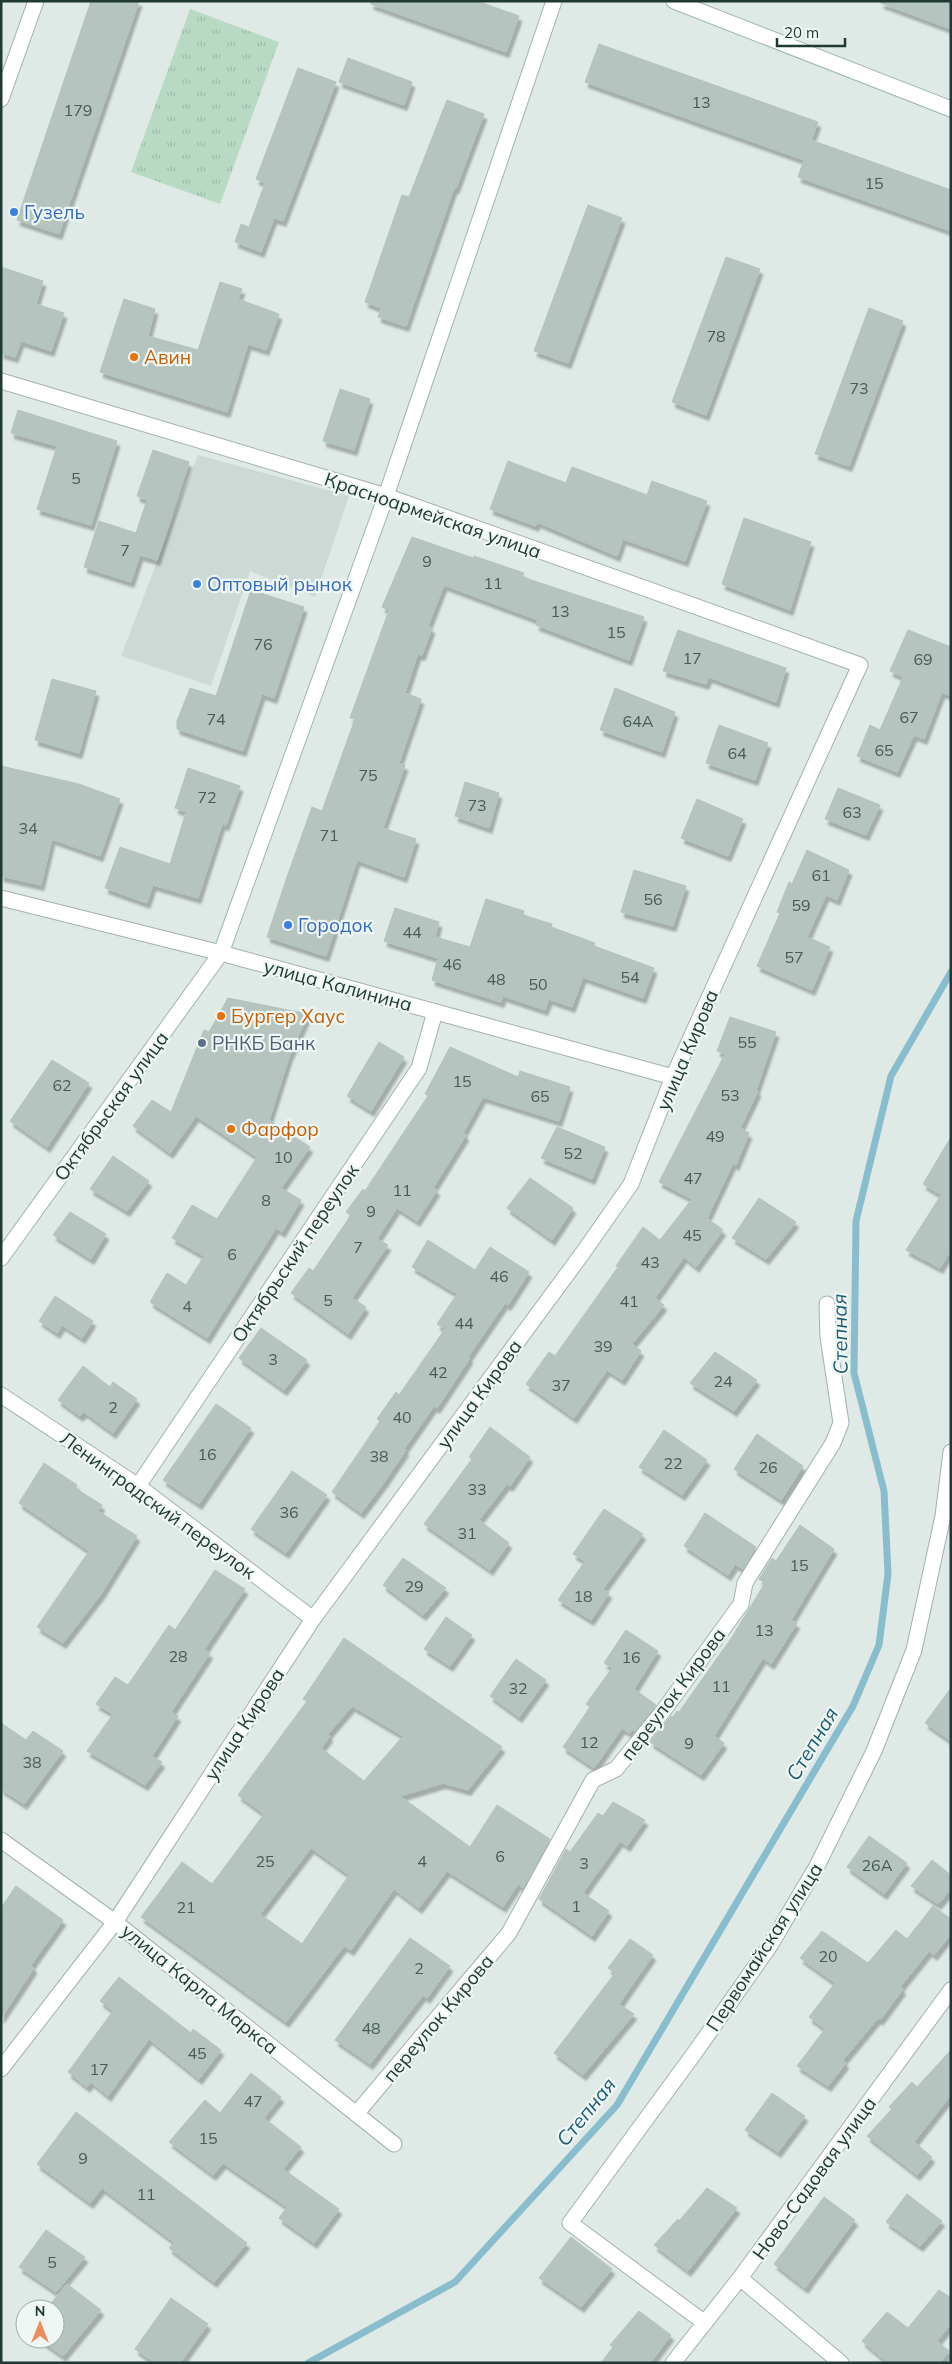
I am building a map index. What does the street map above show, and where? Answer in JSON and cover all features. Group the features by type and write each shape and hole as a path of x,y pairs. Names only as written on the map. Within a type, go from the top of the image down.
{"street":[{"path":"1,99 36,1"},
{"name":"Октябрьская улица","path":"1,1258 222,953 386,496 554,1"},
{"path":"674,1 951,109"},
{"name":"Красноармейская улица","path":"1,381 386,496 860,665"},
{"name":"улица Кирова","path":"1,2069 115,1922 313,1619 582,1254 631,1184 673,1077 860,665"},
{"name":"улица Калинина","path":"1,898 222,953 673,1077"},
{"name":"Октябрьский переулок","path":"138,1486 419,1068 436,1012"},
{"name":"переулок Кирова","path":"356,2114 510,1933 593,1780 616,1769 664,1710 741,1604 745,1583 832,1443 842,1423 828,1337 827,1304"},
{"name":"Ленинградский переулок","path":"1,1395 138,1486 313,1619"},
{"name":"Первомайская улица","path":"705,2323 570,2223 701,2044 771,1944 817,1866 874,1751 914,1650 944,1516 951,1452"},
{"name":"улица Карла Маркса","path":"1,1840 115,1922 394,2144"},
{"name":"Ново-Садовая улица","path":"673,2363 740,2278 951,1990"},
{"path":"740,2278 841,2363"}],"shaded area":[{"name":"Оптовый рынок","path":"198,455 349,496 315,597 250,571 211,686 121,656"}],"green space":[{"path":"190,9 279,42 220,204 131,172"}],"building":[{"path":"91,1 139,1 59,234 17,220"},
{"path":"371,1 477,1 519,16 506,52 371,4"},
{"path":"881,1 951,1 951,29 881,3"},
{"path":"599,44 818,122 811,140 951,190 951,231 798,177 804,160 585,82"},
{"path":"348,58 412,82 404,105 339,82"},
{"path":"298,68 336,82 283,221 274,218 261,252 235,242 241,224 249,227 265,183 256,179"},
{"path":"447,100 484,114 456,188 454,188 406,326 378,317 381,308 365,302 402,195 409,197"},
{"path":"588,205 622,218 568,363 534,351"},
{"path":"726,257 760,269 706,415 672,402"},
{"path":"1,267 43,281 36,304 64,313 51,351 21,341 15,357 1,353"},
{"path":"220,282 242,289 238,299 279,314 266,350 248,344 227,412 100,372 124,299 155,309 148,336 198,350"},
{"path":"869,308 903,321 849,466 815,454"},
{"path":"340,389 370,399 354,450 323,441"},
{"path":"18,410 117,441 91,525 37,509 57,446 11,433"},
{"path":"153,450 189,462 157,560 140,555 131,582 84,567 99,521 136,533 147,500 137,496"},
{"path":"508,461 566,483 572,467 647,495 652,481 707,501 685,561 623,539 617,556 537,522 536,526 490,509"},
{"path":"744,518 811,542 790,610 722,584"},
{"path":"412,537 524,573 522,577 644,617 629,660 536,625 538,620 444,585 428,626 432,628 422,655 418,654 405,693 421,699 399,763 405,765 383,828 416,839 404,877 357,860 326,956 267,937 312,807 322,811 355,719 350,718 389,610 382,607"},
{"path":"251,590 304,607 274,698 262,694 243,751 177,729 177,721 190,688 216,696"},
{"path":"678,630 786,668 776,702 709,677 706,684 663,671"},
{"path":"908,630 951,647 951,696 942,692 924,739 914,735 897,772 857,756 870,725 880,730 903,677 890,671"},
{"path":"52,679 96,691 79,753 35,740"},
{"path":"615,688 675,712 662,752 600,730"},
{"path":"719,725 768,743 755,780 706,763"},
{"path":"1,766 79,784 120,799 100,856 52,839 41,885 1,876"},
{"path":"188,768 240,786 226,825 222,824 198,898 153,885 147,903 105,888 120,847 170,864 186,812 175,808"},
{"path":"465,782 499,793 489,828 455,816"},
{"path":"838,788 880,805 866,835 825,819"},
{"path":"697,799 743,819 728,856 681,838"},
{"path":"807,850 849,870 837,900 826,895 807,937 830,947 812,990 757,966 780,913 777,912 789,882 792,884"},
{"path":"634,870 686,886 673,926 621,912"},
{"path":"486,899 524,911 523,915 552,924 551,927 595,943 594,946 654,968 643,998 583,977 572,1007 549,999 545,1010 503,996 501,1002 432,980 438,958 384,941 395,908 439,922 435,937 470,947"},
{"path":"228,998 308,1014 289,1057 269,1120 310,1147 281,1188 301,1200 282,1232 276,1228 207,1338 150,1302 167,1273 186,1285 204,1256 172,1238 192,1205 217,1219 257,1157 196,1116 170,1153 133,1126 152,1100 171,1112 204,1030 209,1032"},
{"path":"730,1017 776,1032 756,1090 758,1091 740,1128 749,1133 736,1165 733,1163 707,1218 723,1230 696,1267 684,1257 655,1298 664,1305 632,1344 641,1351 622,1380 607,1370 574,1418 526,1384 549,1352 555,1356 618,1267 616,1266 643,1227 660,1240 692,1199 659,1182 725,1054 717,1051"},
{"path":"379,1042 404,1057 371,1111 347,1096"},
{"path":"450,1047 518,1077 520,1071 570,1087 559,1121 483,1097 463,1133 466,1135 433,1188 437,1190 417,1221 397,1208 377,1239 388,1245 352,1298 366,1307 348,1334 291,1293 309,1268 313,1271 351,1215 346,1212 363,1189 365,1191 428,1096 425,1094"},
{"path":"52,1060 89,1083 47,1147 10,1121"},
{"path":"557,1127 605,1147 592,1179 541,1158"},
{"path":"951,1137 951,1250 940,1268 906,1250 941,1195 923,1184"},
{"path":"113,1156 149,1181 127,1211 90,1189"},
{"path":"530,1178 573,1208 552,1240 507,1208"},
{"path":"759,1198 796,1222 766,1259 732,1238"},
{"path":"70,1212 106,1234 91,1259 53,1235"},
{"path":"428,1240 475,1270 490,1247 529,1272 508,1305 505,1303 468,1357 470,1358 437,1408 434,1406 404,1449 406,1450 385,1481 361,1513 332,1492 380,1421 377,1419 396,1392 399,1395 445,1329 437,1324 457,1294 412,1267"},
{"path":"55,1296 93,1321 82,1338 62,1325 57,1333 39,1321"},
{"path":"261,1328 307,1360 284,1390 239,1358"},
{"path":"715,1352 757,1380 734,1411 690,1383"},
{"path":"83,1366 110,1387 113,1382 137,1399 113,1433 84,1412 80,1416 58,1400"},
{"path":"216,1404 251,1428 199,1504 163,1480"},
{"path":"490,1427 530,1457 510,1486 507,1484 479,1520 509,1543 490,1570 424,1524 472,1459 469,1457"},
{"path":"664,1430 707,1460 682,1495 639,1467"},
{"path":"757,1434 803,1466 781,1500 734,1469"},
{"path":"44,1463 77,1485 75,1488 102,1505 98,1511 137,1536 101,1594 63,1643 37,1627 89,1551 19,1503"},
{"path":"292,1471 327,1495 286,1553 251,1529"},
{"path":"604,1509 643,1534 603,1589 609,1593 591,1620 558,1600 585,1561 573,1554"},
{"path":"705,1513 756,1547 743,1569 735,1564 728,1575 684,1546"},
{"path":"800,1525 834,1549 791,1620 797,1623 771,1664 763,1658 714,1736 724,1743 701,1775 650,1742 671,1716 673,1717 677,1711 679,1712 732,1637 765,1583 759,1579 772,1558 776,1561"},
{"path":"403,1558 446,1588 423,1615 383,1585"},
{"path":"215,1570 245,1589 204,1650 210,1653 171,1712 178,1716 152,1756 162,1762 145,1785 87,1751 113,1714 96,1704 115,1677 128,1685 169,1625 175,1630"},
{"path":"446,1617 472,1635 450,1666 424,1649"},
{"path":"626,1630 658,1651 634,1689 656,1705 635,1731 633,1730 630,1733 622,1728 594,1768 563,1747 590,1707 586,1704 612,1668 604,1663"},
{"path":"344,1638 502,1747 468,1790 443,1783 400,1796 470,1847 497,1805 550,1839 523,1888 518,1884 503,1907 447,1871 419,1908 394,1889 351,1950 344,1946 286,2022 141,1917 182,1862 212,1884 264,1814 238,1795 307,1701 303,1699","holes":["352,1706 403,1736 364,1781 321,1748 330,1736 328,1734","311,1848 349,1875 302,1944 260,1914"]},
{"path":"516,1659 546,1680 519,1717 490,1696"},
{"path":"951,1688 951,1741 925,1723"},
{"path":"1,1723 26,1740 33,1731 63,1751 24,1804 1,1789"},
{"path":"613,1802 645,1820 627,1846 620,1841 583,1893 609,1911 592,1936 539,1899 566,1849 570,1852 598,1813 603,1816"},
{"path":"869,1836 907,1863 884,1894 847,1867"},
{"path":"932,1860 951,1875 951,1889 938,1904 911,1886"},
{"path":"16,1886 63,1920 31,1965 34,1968 1,2018 1,1908"},
{"path":"933,1906 951,1919 951,1934 934,1955 929,1951 900,1987 903,1989 880,2020 878,2018 843,2060 846,2063 828,2086 797,2066 825,2029 809,2017 835,1983 800,1958 822,1931 868,1963 896,1930 907,1939"},
{"path":"410,1938 450,1966 427,1998 423,1995 370,2064 335,2040"},
{"path":"630,1939 653,1955 619,2004 634,2014 583,2075 554,2053 615,1973 608,1968"},
{"path":"119,1977 191,2033 193,2029 221,2050 199,2079 149,2039 108,2096 91,2082 87,2087 68,2072 113,2011 100,2001"},
{"path":"951,2050 951,2095 914,2142 932,2157 917,2175 867,2136 892,2109 889,2107 912,2082 917,2087"},
{"path":"251,2073 281,2097 264,2118 301,2147 283,2169 339,2209 314,2243 279,2218 287,2207 223,2163 213,2175 169,2142 205,2100 220,2113"},
{"path":"772,2093 805,2116 778,2152 745,2130"},
{"path":"76,2112 247,2243 214,2282 169,2248 174,2242 102,2188 90,2203 37,2164"},
{"path":"707,2188 737,2208 688,2271 654,2245 678,2219 679,2221"},
{"path":"907,2194 942,2221 920,2246 886,2222"},
{"path":"824,2197 855,2220 805,2288 774,2264"},
{"path":"46,2230 85,2257 56,2292 19,2267"},
{"path":"571,2237 612,2269 581,2307 539,2278"},
{"path":"67,2284 101,2310 63,2356 53,2349 65,2349 65,2299 54,2299"},
{"path":"939,2290 951,2298 951,2324 937,2341 949,2351 940,2363 888,2363 862,2341 887,2312 908,2328"},
{"path":"171,2298 208,2324 180,2363 155,2363 135,2349"},
{"path":"639,2311 671,2335 650,2363 601,2363 613,2347 610,2345"}],"waterway":[{"name":"Степная","path":"308,2363 455,2282 617,2105 853,1706 879,1645 888,1574 884,1491 854,1373 856,1221 891,1076 951,972"}],"place":[{"name":"Гузель","path":"14,212"},
{"name":"Авин","path":"134,357"},
{"name":"Оптовый рынок","path":"197,584"},
{"name":"Городок","path":"288,925"},
{"name":"Бургер Хаус","path":"221,1016"},
{"name":"РНКБ Банк","path":"202,1043"},
{"name":"Фарфор","path":"231,1129"}]}
